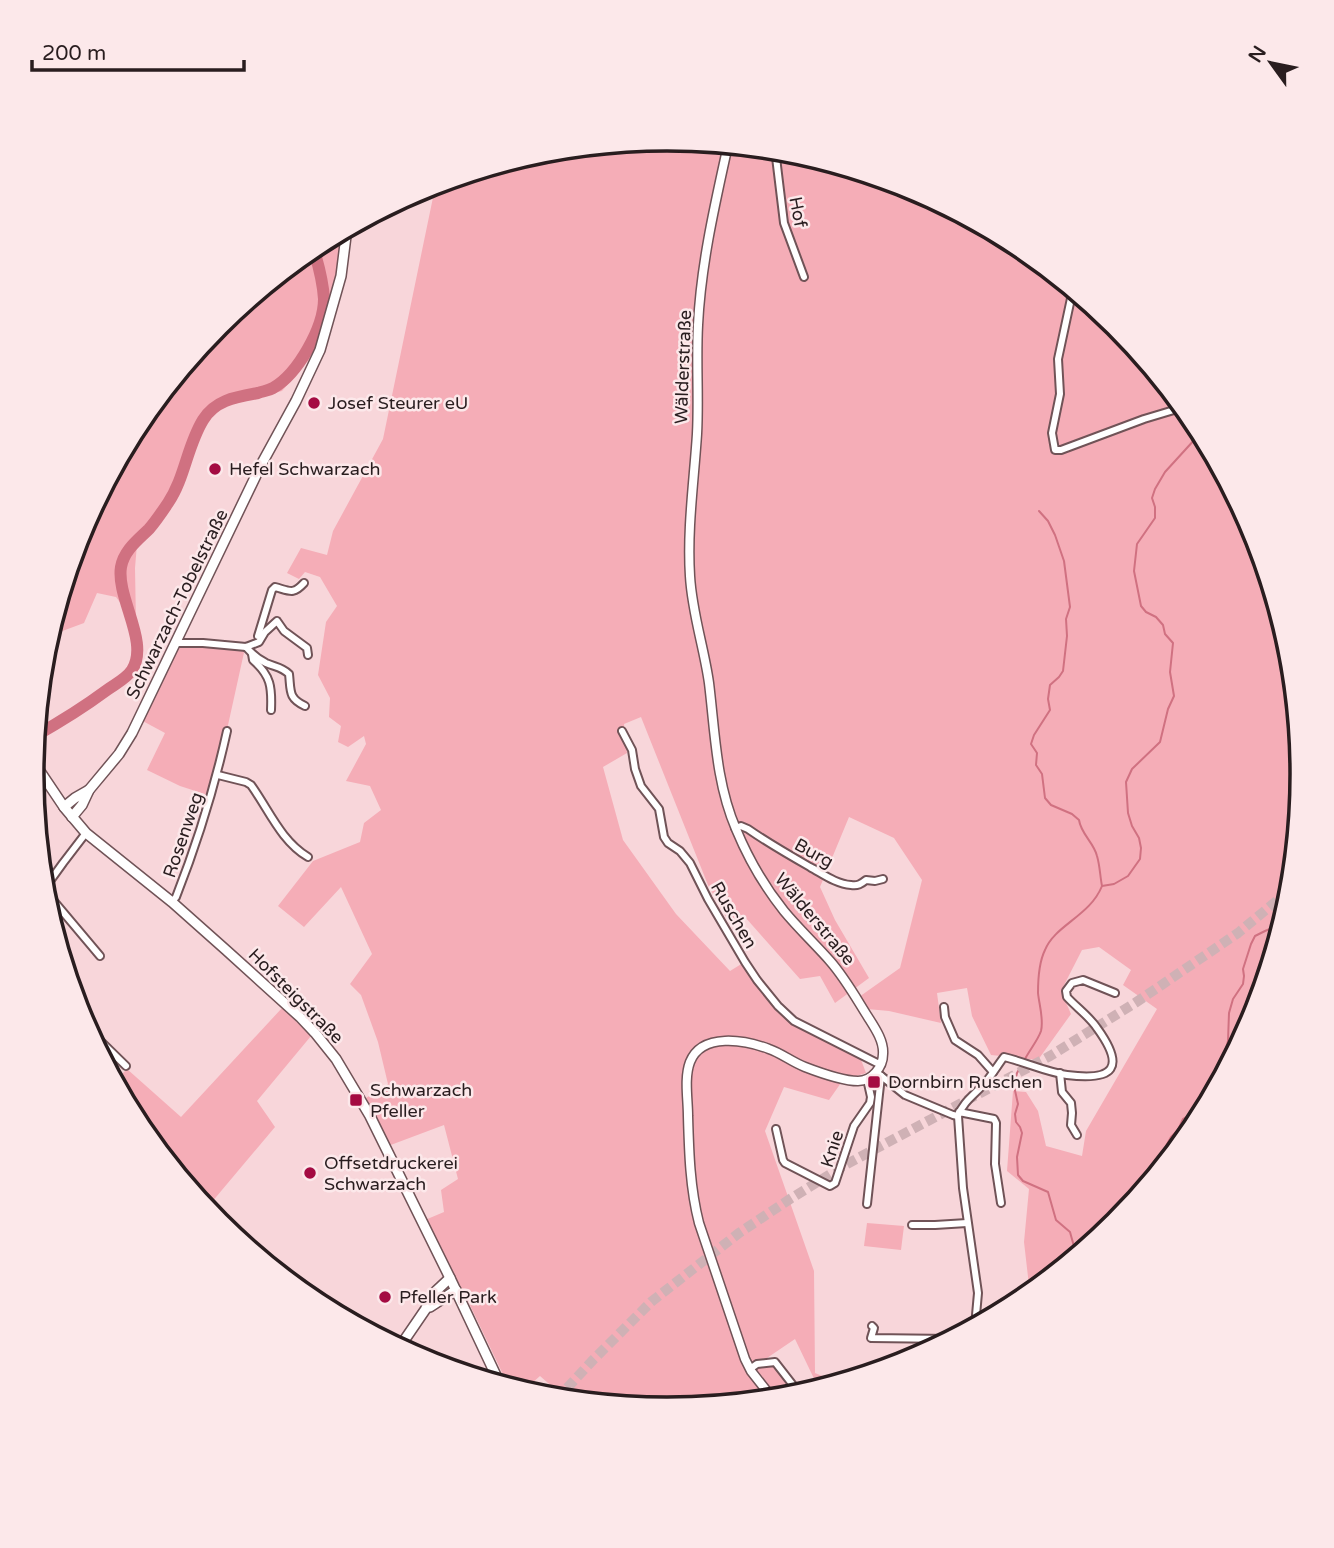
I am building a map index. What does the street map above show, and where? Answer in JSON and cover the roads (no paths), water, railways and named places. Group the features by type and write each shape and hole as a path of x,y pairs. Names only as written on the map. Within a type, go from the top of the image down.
{"main road":[{"name":"Schwarzach-Tobelstraße","path":"72,817 132,733 261,465 296,401 320,350 341,276 345,240"},
{"name":"Hofsteigstraße","path":"44,782 86,834 172,902 300,1017 337,1059 370,1116 495,1372"},
{"name":"Schwarzach-Tobelstraße","path":"64,807 89,790"},
{"path":"405,1339 435,1292 450,1278"},
{"path":"425,1310 456,1290"}],"street":[{"name":"Wälderstraße","path":"726,154 704,260 698,325 697,434 691,500 690,576 695,617 706,664 723,792 735,828 757,873 785,912 844,978 868,1016 883,1047 879,1071"},
{"name":"Hof","path":"776,161 784,223 804,278"},
{"path":"1071,299 1058,359 1060,394 1052,433 1055,450 1172,411"},
{"path":"249,646 260,633 272,590 275,587 293,592 304,583"},
{"path":"175,643 249,646 258,642 277,621 284,631 307,648 308,655"},
{"path":"249,646 253,660 268,678 272,691 271,710"},
{"path":"252,654 285,670 289,674 290,695 305,706"},
{"name":"Ruschen","path":"622,731 632,750 641,786 660,809 664,837 690,863 708,899 757,980 794,1021 879,1071"},
{"name":"Rosenweg","path":"172,902 194,850 218,775 227,732"},
{"name":"Rosenweg","path":"218,775 251,785 286,838 295,849 308,857"},
{"name":"Burg","path":"735,828 741,826 748,829 791,857 841,883 855,886 866,880 883,879"},
{"path":"53,877 86,834"},
{"path":"58,907 100,956"},
{"path":"976,1316 978,1293 963,1188 958,1114 962,1105 984,1085 1004,1057 1060,1073 1085,1076 1108,1072 1113,1066 1114,1058 1097,1027 1067,997 1066,991 1072,983 1083,980 1115,993"},
{"path":"944,1007 945,1017 955,1040 978,1055 993,1072"},
{"path":"765,1389 750,1369 740,1347 694,1203 689,1157 687,1079 691,1060 697,1050 708,1043 740,1042 771,1049 804,1067 857,1081 867,1079 879,1071"},
{"path":"107,1048 125,1066"},
{"path":"879,1071 905,1095 953,1115 994,1119 996,1177 1001,1203"},
{"path":"867,1204 879,1071"},
{"path":"1060,1073 1062,1092 1071,1103 1071,1125 1077,1135"},
{"name":"Knie","path":"776,1129 785,1163 830,1186 833,1185 854,1126 870,1103 867,1079"},
{"path":"912,1225 967,1223"},
{"path":"872,1326 874,1328 871,1338 930,1339"},
{"path":"750,1369 757,1364 775,1362 793,1384"}],"waterway":[{"path":"45,730 124,679 132,670 137,646 121,579 125,555 157,520 174,493 193,440 208,413 227,400 273,388 292,372 308,349 323,310 323,286 316,259"},
{"path":"1025,1059 1041,1031 1038,993 1040,965 1050,941 1089,905 1102,886 1114,884 1128,876 1140,859 1139,838 1128,813 1126,782 1132,769 1160,742 1174,696 1170,672 1173,643 1165,634 1163,625 1141,606 1134,571 1137,544 1155,518 1152,498 1155,489 1165,472 1193,441"},
{"path":"1039,511 1048,521 1064,561 1070,607 1066,619 1063,671 1050,685 1050,710 1031,744 1037,753 1036,765 1042,774 1045,798 1051,805 1079,820 1095,851 1102,886"},
{"path":"1225,1052 1229,1013 1233,999 1243,984 1243,969 1251,944 1255,936 1270,929"},
{"path":"1021,1066 1014,1086 1018,1104 1016,1122 1022,1133 1017,1157 1018,1175 1023,1181 1048,1192 1056,1220 1070,1232 1074,1246"},
{"path":"1178,1129 1187,1116"},
{"path":"1166,1146 1177,1131"}],"tunnel":[{"path":"567,1389 651,1302 739,1233 845,1165 1050,1056 1135,1003 1238,933 1277,901"}],"place":[{"name":"Josef Steurer eU","path":"314,403"},
{"name":"Hefel Schwarzach","path":"215,469"},
{"name":"Dornbirn Ruschen","path":"874,1082"},
{"name":"Schwarzach Pfeller","path":"356,1100"},
{"name":"Offsetdruckerei Schwarzach","path":"310,1173"},
{"name":"Pfeller Park","path":"385,1297"}]}
